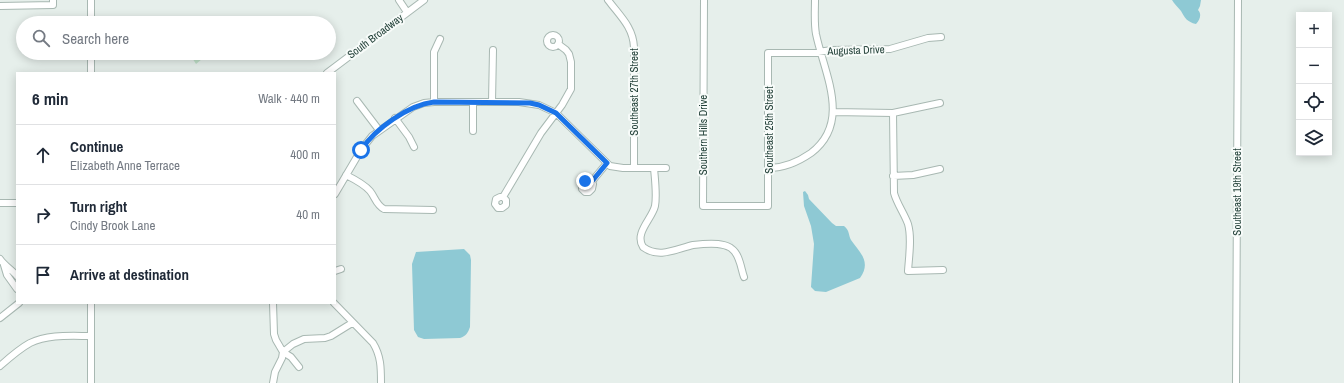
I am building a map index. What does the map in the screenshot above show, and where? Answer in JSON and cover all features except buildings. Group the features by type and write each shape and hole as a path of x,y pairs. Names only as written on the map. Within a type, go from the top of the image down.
{"street":[{"path":"91,0 91,16"},
{"path":"398,0 407,12"},
{"name":"South Broadway","path":"327,72 424,0"},
{"name":"Southeast 27th Street","path":"608,0 630,29 633,36 634,168"},
{"name":"Southern Hills Drive","path":"704,0 703,206 768,206"},
{"path":"769,168 777,168 794,163 812,152 824,139 831,124 833,98 816,32 815,0"},
{"name":"Southeast 19th Street","path":"1236,383 1238,0"},
{"path":"0,6 53,3"},
{"name":"Augusta Drive","path":"768,53 811,53 832,50 890,49 928,38 941,37"},
{"path":"434,102 434,52 440,39"},
{"path":"503,197 541,133 567,97 571,87 571,62 569,54 558,44"},
{"path":"492,102 493,50"},
{"name":"Southeast 25th Street","path":"768,53 768,206"},
{"path":"91,60 91,72"},
{"path":"357,101 379,130"},
{"path":"336,192 366,142 379,130 412,107 424,103 434,102 530,103 539,105 556,113 607,163 617,168 666,168"},
{"path":"473,102 473,131"},
{"path":"833,112 893,113 940,103"},
{"path":"893,113 894,193 895,199 909,229 910,245 908,271 943,270"},
{"path":"395,118 409,137 414,147"},
{"path":"590,182 607,163"},
{"path":"654,168 655,206 642,233 640,241 643,247 655,253 672,252 692,245 726,245 733,249 736,254 744,277"},
{"path":"893,176 913,175 940,169"},
{"path":"346,175 365,186 372,193 378,204 384,209 433,210"},
{"path":"0,203 16,203"},
{"path":"0,259 7,276 16,284"},
{"path":"2,267 13,271 16,275"},
{"path":"0,318 18,304"},
{"path":"91,304 91,383"},
{"path":"273,304 274,334 276,340 283,352 291,357 300,367"},
{"path":"335,304 373,343 377,350 381,365 381,383"},
{"path":"273,383 275,372 282,358 283,352 299,341 304,339 326,338 352,323"},
{"path":"0,366 23,347 38,340 54,337 91,336"}],"green space":[{"path":"193,60 201,60 196,64"}],"water":[{"path":"1172,0 1201,0 1198,10 1200,13 1199,21 1196,24 1190,22"},
{"path":"805,191 809,199 832,223 836,226 844,226 846,228 851,240 861,253 865,262 865,267 860,278 826,292 815,291 811,287 814,244 811,226 804,206 803,192"},
{"path":"464,249 470,255 471,260 470,327 468,331 460,338 424,339 418,337 414,330 412,264 416,252"}],"route":[{"path":"361,150 366,142 386,125 412,107 424,103 530,103 545,107 556,113 607,163 593,180 590,182 585,181"}]}
